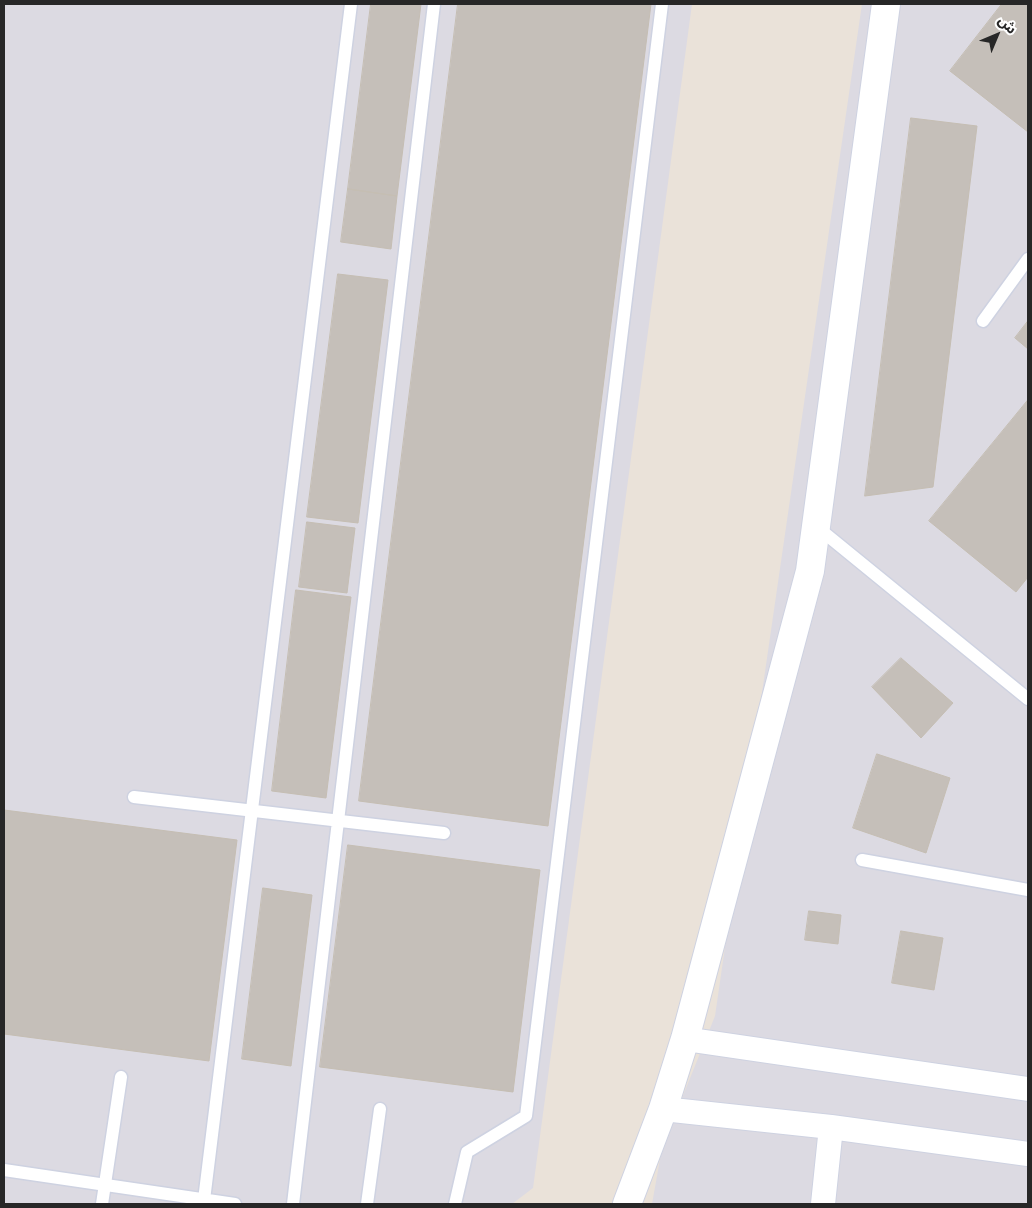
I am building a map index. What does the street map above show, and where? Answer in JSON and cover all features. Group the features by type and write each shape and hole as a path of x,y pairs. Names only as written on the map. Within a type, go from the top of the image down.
{"street":[{"path":"627,1204 663,1109 686,1039 810,571 886,4"},
{"path":"686,1039 1028,1089"},
{"path":"663,1109 831,1128 1028,1154"},
{"path":"823,1204 831,1128"}],"lane":[{"path":"204,1200 351,4"},
{"path":"293,1204 434,4"},
{"path":"455,1204 467,1152 526,1116 662,4"},
{"path":"983,321 1028,259"},
{"path":"816,527 1028,698"},
{"path":"134,797 444,833"},
{"path":"862,860 1028,890"},
{"path":"102,1204 121,1076"},
{"path":"367,1204 380,1109"},
{"path":"4,1170 235,1204"}],"shaded area":[{"path":"4,4 692,4 533,1188 512,1204 4,1204"},
{"path":"862,4 1028,4 1028,1204 652,1204 662,1148 715,1016"}],"building":[{"path":"371,4 421,4 397,196 348,189"},
{"path":"458,4 651,4 548,826 359,801"},
{"path":"1002,4 1028,4 1028,132 950,71"},
{"path":"911,118 977,126 933,487 865,496"},
{"path":"348,189 397,196 391,249 341,242"},
{"path":"338,274 388,280 358,523 307,517"},
{"path":"1028,321 1028,349 1015,338"},
{"path":"1028,400 1028,577 1016,592 929,521"},
{"path":"307,522 355,528 347,593 299,587"},
{"path":"296,590 351,597 326,798 272,791"},
{"path":"901,658 953,703 921,738 872,687"},
{"path":"877,754 950,778 926,853 853,828"},
{"path":"4,810 237,840 209,1061 4,1034"},
{"path":"348,845 540,870 513,1092 320,1067"},
{"path":"263,888 312,895 291,1066 242,1059"},
{"path":"809,911 841,915 838,944 805,940"},
{"path":"901,931 943,938 934,990 892,983"}]}
